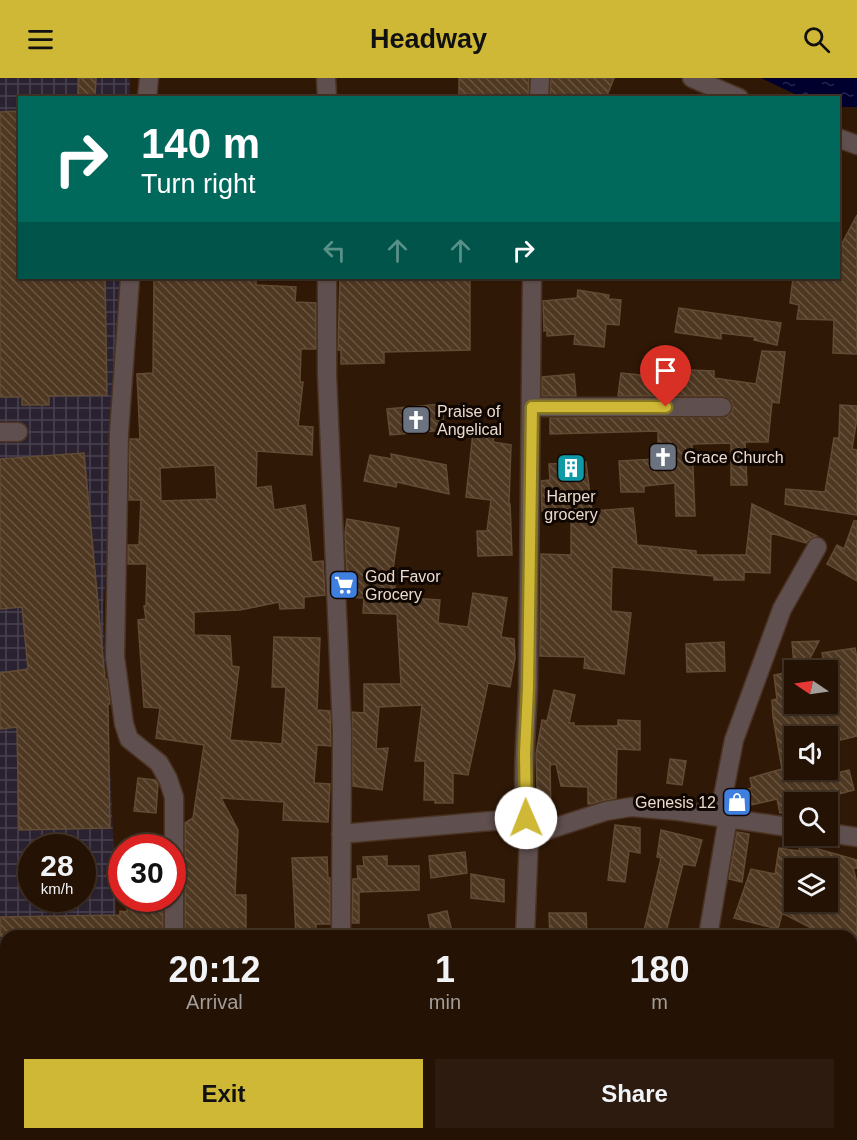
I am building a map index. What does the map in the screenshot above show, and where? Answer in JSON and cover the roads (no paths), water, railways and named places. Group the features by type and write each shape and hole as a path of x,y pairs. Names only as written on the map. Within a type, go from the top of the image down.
{"street":[{"path":"147,96 149,78"},
{"path":"326,78 327,96"},
{"path":"539,96 540,78"},
{"path":"692,78 734,96"},
{"path":"840,139 857,145"},
{"path":"130,279 119,433 115,657 124,723 129,738 159,763 174,797 174,930"},
{"path":"327,279 327,375 342,731 341,930"},
{"path":"525,930 527,827 525,753 528,688 532,279"},
{"path":"532,407 722,407"},
{"path":"709,930 724,817 727,770 737,731 782,609 817,547"},
{"path":"341,834 527,827 631,807 784,826"},
{"path":"838,834 857,837"}],"water":[{"path":"761,78 857,78 857,107 840,107 840,96 799,96"}],"place":[{"name":"Praise of Angelical","path":"416,420"},
{"name":"Grace Church","path":"663,457"},
{"name":"Harper grocery","path":"571,468"},
{"name":"God Favor Grocery","path":"344,585"},
{"name":"Genesis 12","path":"737,802"}]}
